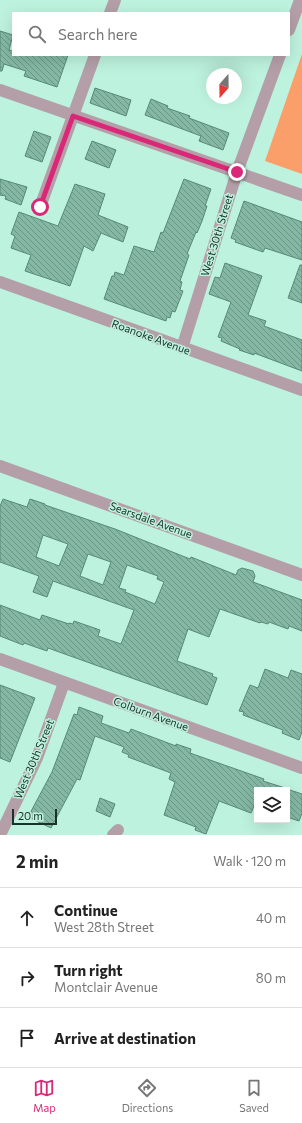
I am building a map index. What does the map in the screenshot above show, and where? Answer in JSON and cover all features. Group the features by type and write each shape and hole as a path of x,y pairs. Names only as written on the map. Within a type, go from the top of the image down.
{"street":[{"path":"110,12 115,0"},
{"path":"290,27 300,0"},
{"path":"40,207 95,56"},
{"name":"West 30th Street","path":"182,348 237,172 280,56"},
{"path":"0,90 302,195"},
{"name":"Roanoke Avenue","path":"0,282 302,390"},
{"name":"Searsdale Avenue","path":"0,466 302,574"},
{"name":"Colburn Avenue","path":"0,659 302,768"},
{"name":"West 30th Street","path":"0,835 37,758 64,683"}],"shaded area":[{"path":"302,54 302,174 265,161"}],"building":[{"path":"0,31 12,35 9,50 12,51 12,56 68,56 57,87 24,76 26,71 4,64 2,71 0,71"},
{"path":"95,88 131,100 126,116 90,103"},
{"path":"151,99 168,106 167,108 190,116 189,118 229,133 223,150 199,141 201,136 145,115"},
{"path":"34,131 51,137 42,162 25,156"},
{"path":"92,141 116,150 109,168 85,159"},
{"path":"0,179 27,187 21,205 5,199 6,196 0,195"},
{"path":"184,179 211,189 202,221 187,254 189,255 180,281 182,282 180,290 183,291 175,312 172,311 170,318 167,317 166,321 104,299 112,276 114,276 115,272 124,275 134,246 154,252"},
{"path":"75,184 105,194 98,215 128,227 123,242 101,233 93,251 84,246 70,286 25,271 31,255 11,248 15,236 11,234 19,212 58,226"},
{"path":"244,201 302,222 302,260 265,248 263,252 235,242 236,240 231,238"},
{"path":"225,263 262,276 248,315 266,321 264,326 302,340 302,371 254,353 254,355 239,350 240,349 221,341 222,338 218,337 231,302 209,294 215,277 220,278"},
{"path":"300,265 302,265 302,303 288,298"},
{"path":"3,499 27,507 30,499 115,529 190,559 191,557 236,575 238,570 242,568 253,571 255,576 253,582 302,600 302,631 289,626 288,629 269,622 268,624 260,623 220,609 209,637 188,629 177,661 213,674 212,676 217,678 207,705 48,648 47,651 24,643 23,645 0,636 0,605 40,620 42,615 69,624 73,624 74,621 100,630 98,636 121,644 134,610 53,581 47,597 33,592 39,576 0,562 0,506","holes":["43,535 68,544 59,566 36,557","88,554 111,562 103,585 80,576","127,565 158,576 157,579 164,582 155,604 125,592 126,590 119,588"]},
{"path":"265,669 288,678 291,670 302,674 302,732 299,740 282,733 283,730 243,715 244,712 239,711 250,685 258,688"},
{"path":"0,685 35,698 10,762 0,758"},
{"path":"79,707 103,716 101,723 129,733 131,729 176,746 176,744 191,749 190,753 264,779 263,781 282,787 254,787 254,806 251,813 219,801 206,834 195,830 196,827 164,815 175,782 169,779 171,773 128,757 129,755 122,752 124,747 95,736 80,780 77,779 51,828 28,817 52,772 74,714 77,715"},
{"path":"290,790 302,794 302,813 299,821 290,818"},
{"path":"100,798 115,804 110,817 96,811"}],"route":[{"path":"40,207 73,116 237,172"}]}
